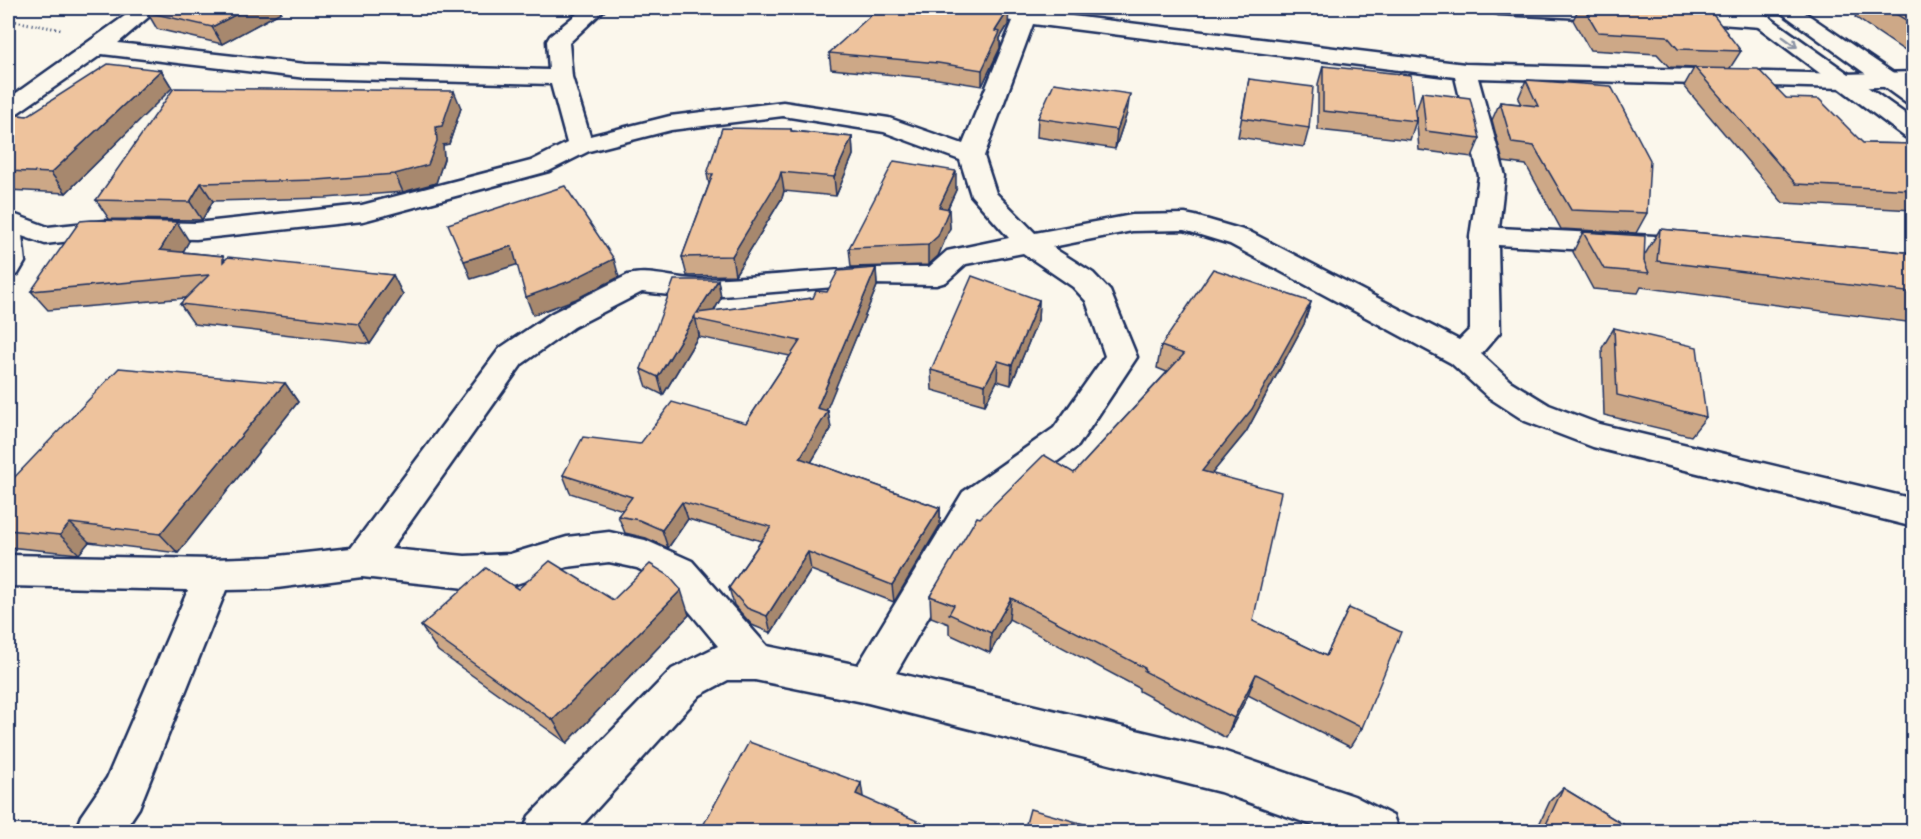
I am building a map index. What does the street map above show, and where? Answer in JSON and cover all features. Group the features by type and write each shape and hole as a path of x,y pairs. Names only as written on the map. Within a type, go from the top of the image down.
{"main road":[{"path":"8,109 98,47 149,8"},
{"path":"580,146 561,77 558,41 596,8"},
{"path":"958,8 1028,12 1465,71 1844,81 1914,79"},
{"path":"1499,8 1761,21"},
{"path":"1743,8 1914,132"},
{"path":"1785,8 1914,98"},
{"path":"868,685 976,502 1066,437 1121,357 1100,298 1083,280 1030,245 984,195 971,156 1028,12"},
{"path":"98,47 306,71 561,77"},
{"path":"1462,355 1485,332 1484,236 1492,176 1465,71"},
{"path":"8,220 45,236 105,229 196,231 363,213 540,166 580,146 670,123 783,109 889,125 971,156"},
{"path":"362,562 511,356 563,320 638,282 698,290 871,275 936,276 957,257 1030,245 1132,223 1185,222 1240,238 1462,355 1499,389 1537,413 1593,435 1914,513"},
{"path":"8,235 11,262 8,268"},
{"path":"1484,236 1692,247 1726,252"},
{"path":"8,570 213,575 268,573 362,562 465,572 510,570 567,552 609,547 645,555 679,572 755,662"},
{"path":"97,831 123,793 213,575"},
{"path":"545,831 686,682 723,662 755,662 868,685 1220,771 1338,811 1377,831"}],"building":[{"path":"155,8 248,8 212,27 147,12"},
{"path":"879,8 1009,9 995,31 1000,32 982,70 938,63 829,53"},
{"path":"1584,8 1708,8 1741,51 1678,49 1667,36 1598,32"},
{"path":"1886,8 1914,8 1914,25"},
{"path":"108,64 161,70 51,173 8,171 8,114 27,116"},
{"path":"1323,66 1411,75 1416,121 1323,111"},
{"path":"1695,68 1758,69 1786,98 1819,99 1863,143 1914,144 1914,190 1796,184"},
{"path":"1249,79 1313,87 1309,128 1242,118"},
{"path":"1526,80 1611,86 1650,160 1647,213 1571,210 1534,146 1512,143 1500,102 1538,106"},
{"path":"1054,83 1130,94 1117,130 1038,118"},
{"path":"174,88 454,91 442,126 436,127 437,141 428,165 395,174 317,180 201,183 190,202 96,200"},
{"path":"1422,92 1470,98 1480,138 1426,131"},
{"path":"722,128 791,129 791,131 852,137 834,177 781,172 732,256 682,257 713,174 707,174"},
{"path":"894,161 956,171 939,207 949,209 938,236 928,245 849,248"},
{"path":"565,186 614,259 570,281 526,297 512,246 464,261 448,224"},
{"path":"80,221 177,222 160,250 223,256 223,262 228,257 393,275 359,324 180,304 209,275 31,291"},
{"path":"1660,229 1914,253 1914,293 1657,261"},
{"path":"1583,232 1645,236 1644,261 1649,273 1604,269"},
{"path":"876,268 817,408 828,411 800,458 940,508 892,585 808,552 767,616 747,608 729,588 771,527 682,502 662,530 639,520 618,516 632,497 563,475 583,437 640,444 672,402 746,423 800,341 695,319 695,316 658,377 641,369 674,280 718,280 697,313 813,298 816,291 827,292 838,271"},
{"path":"1213,269 1311,302 1252,409 1202,471 1281,492 1253,621 1326,656 1349,608 1401,632 1362,728 1256,674 1234,718 1144,671 1145,668 1011,598 991,633 949,614 954,605 930,596 977,517 980,518 1044,455 1074,473 1184,354 1161,346"},
{"path":"972,276 1039,300 1012,365 998,361 985,385 931,370"},
{"path":"1614,328 1697,347 1706,417 1617,395"},
{"path":"119,368 285,383 160,534 70,523 60,535 8,530 8,484"},
{"path":"550,561 613,600 650,564 668,575 681,590 553,720 421,626 486,568 518,589"},
{"path":"749,742 861,783 856,794 940,831 700,831"},
{"path":"1563,788 1634,831 1543,831"},
{"path":"1030,809 1109,831 1024,831"}]}
